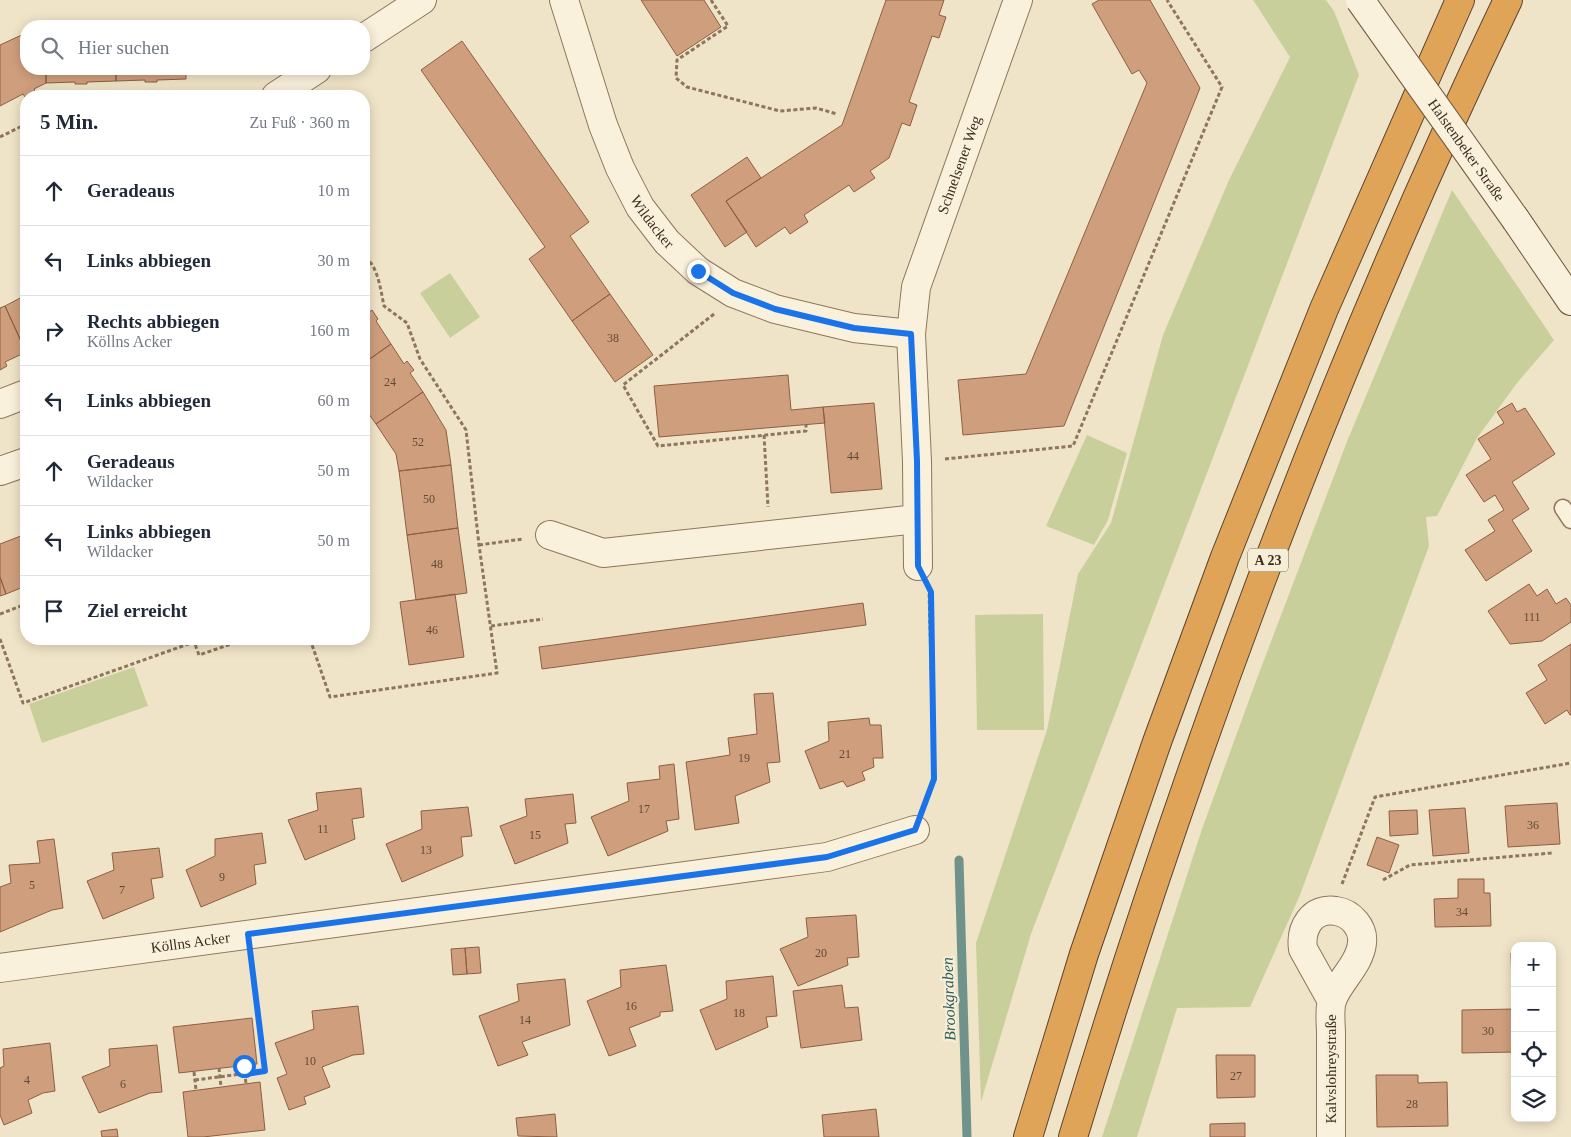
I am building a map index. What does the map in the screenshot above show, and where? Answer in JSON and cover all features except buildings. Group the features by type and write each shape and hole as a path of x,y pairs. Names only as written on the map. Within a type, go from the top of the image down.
{"highway":[{"name":"A 23","path":"1028,1137 1084,954 1157,742 1225,557 1324,310 1460,0"},
{"name":"A 23","path":"1073,1137 1118,989 1147,902 1264,571 1358,333 1508,0"}],"street":[{"path":"370,34 422,0"},
{"name":"Wildacker","path":"564,0 603,126 620,168 640,207 667,242 698,271 733,293 775,309 854,328 911,334"},
{"name":"Schnelsener Weg","path":"911,334 916,287 1018,0"},
{"name":"Halstenbeker Straße","path":"1360,0 1571,301"},
{"path":"285,90 308,75"},
{"path":"911,334 917,461 918,566"},
{"path":"0,404 20,396"},
{"path":"0,471 20,464"},
{"path":"550,535 603,553 917,519"},
{"name":"Köllns Acker","path":"0,968 827,857 915,830"},
{"name":"Kalvslohreystraße","path":"1330,1137 1332,1001 1359,953 1362,943 1358,926 1353,919 1347,914 1332,910 1317,914 1311,918 1303,932 1302,941 1303,949 1332,1001"}],"path":[{"path":"711,0 728,26 677,60 676,78 688,86 780,111 816,108 837,114"},
{"path":"917,461 1073,446 1222,87 1167,0"},
{"path":"0,137 20,127"},
{"path":"312,645 330,697 497,673 479,545 466,430 420,359 407,323 384,306 379,279 370,264"},
{"path":"715,314 622,385 658,446 806,431 806,424"},
{"path":"764,435 769,535"},
{"path":"479,545 550,535"},
{"path":"915,830 934,779 931,592 918,566"},
{"path":"0,614 20,606"},
{"path":"491,626 543,618"},
{"path":"0,639 23,703 180,645"},
{"path":"195,645 199,656 229,645"},
{"path":"1332,910 1375,797 1571,763"},
{"path":"1383,880 1410,865 1552,853"},
{"path":"195,1080 265,1071 248,934"},
{"path":"244,1066 246,1084"},
{"path":"219,1068 221,1087"},
{"path":"194,1072 196,1090"}],"green space":[{"path":"1253,0 1326,0 1334,11 1359,75 1031,934 981,1102 976,943 1047,730 1078,574 1111,523 1163,335 1229,180 1290,57"},
{"path":"1452,190 1554,340 1517,383 1477,438 1437,516 1426,517 1429,546 1300,895 1250,1007 1177,1008 1137,1137 1102,1137 1202,829 1256,681 1348,439"},
{"path":"450,273 480,317 450,338 420,293"},
{"path":"1087,435 1127,453 1108,520 1094,545 1046,526"},
{"path":"1043,614 1044,730 977,730 975,615"},
{"path":"134,667 148,706 42,743 29,704"}],"waterway":[{"name":"Brookgraben","path":"959,860 967,1137"}],"route":[{"path":"244,1066 245,1074 265,1071 248,934 827,857 915,830 934,779 931,592 918,566 917,461 911,334 854,328 775,309 733,293 698,271"}]}
